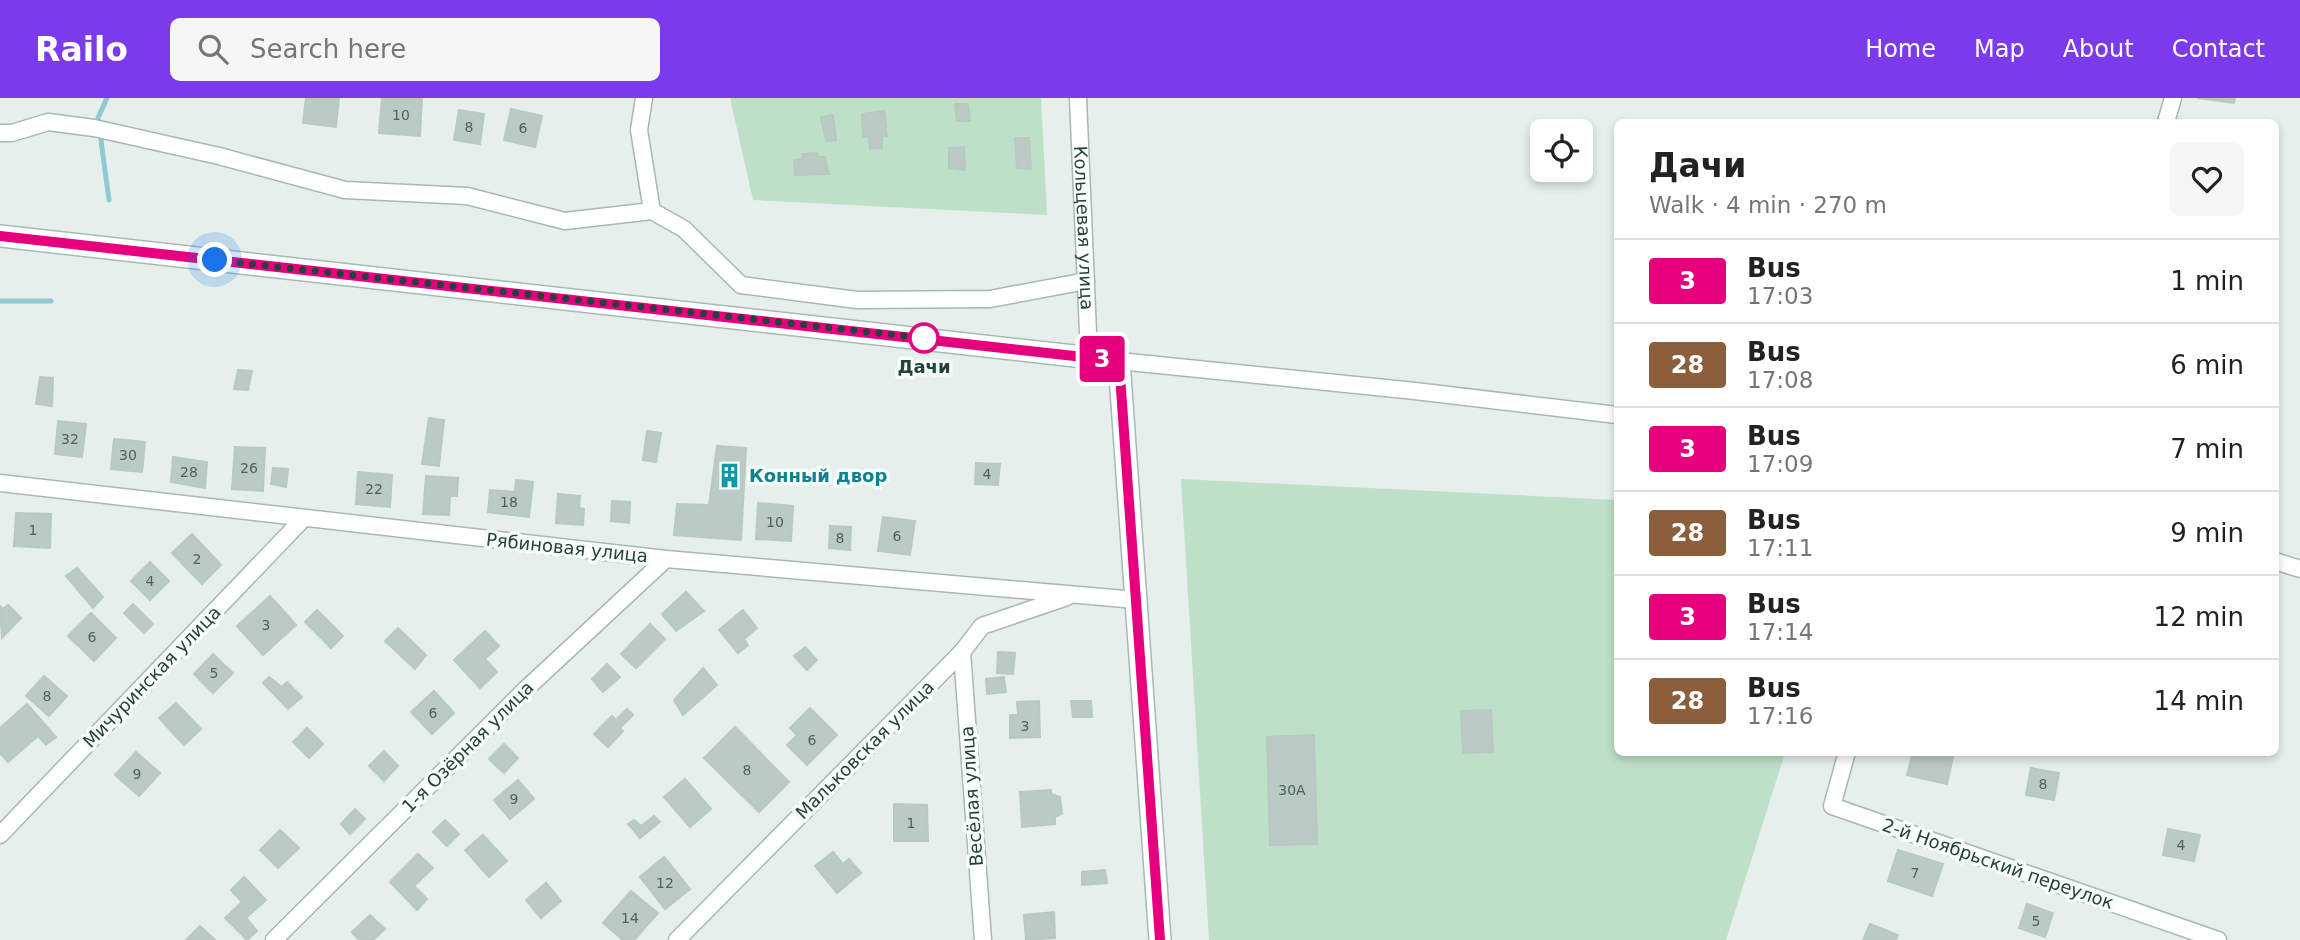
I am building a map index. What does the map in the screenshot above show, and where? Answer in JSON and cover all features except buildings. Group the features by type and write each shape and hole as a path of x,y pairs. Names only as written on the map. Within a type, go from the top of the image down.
{"street":[{"path":"644,98 639,130 652,211"},
{"name":"Кольцевая улица","path":"1078,98 1089,356"},
{"path":"2167,119 2173,98"},
{"path":"0,133 12,133 48,122 94,128 219,156 345,190 467,196 565,221 652,211 684,229 741,285 857,300 990,299 1086,281"},
{"path":"0,236 1614,415"},
{"path":"1119,361 1160,940"},
{"name":"Рябиновая улица","path":"0,483 666,559 1136,600"},
{"name":"Мичуринская улица","path":"0,835 304,518"},
{"name":"1-я Озёрная улица","path":"274,940 527,688 666,559"},
{"path":"2279,562 2300,569"},
{"name":"Мальковская улица","path":"677,940 962,652 982,626 1073,595"},
{"name":"Весёлая улица","path":"962,652 983,940"},
{"name":"2-й Ноябрьский переулок","path":"1846,756 1832,806 2218,940"}],"green space":[{"path":"730,98 1041,98 1047,215 753,200"},
{"path":"1181,479 1614,500 1614,756 1784,756 1726,940 1209,940"}],"waterway":[{"path":"107,98 98,118 109,200"},
{"path":"0,301 51,301"}],"bus line":[{"name":"3","path":"0,236 1119,361 1160,940"}],"place":[{"name":"Дачи","path":"924,338"},
{"name":"Конный двор","path":"729,476"}],"route":[{"path":"215,260 924,338"}]}
